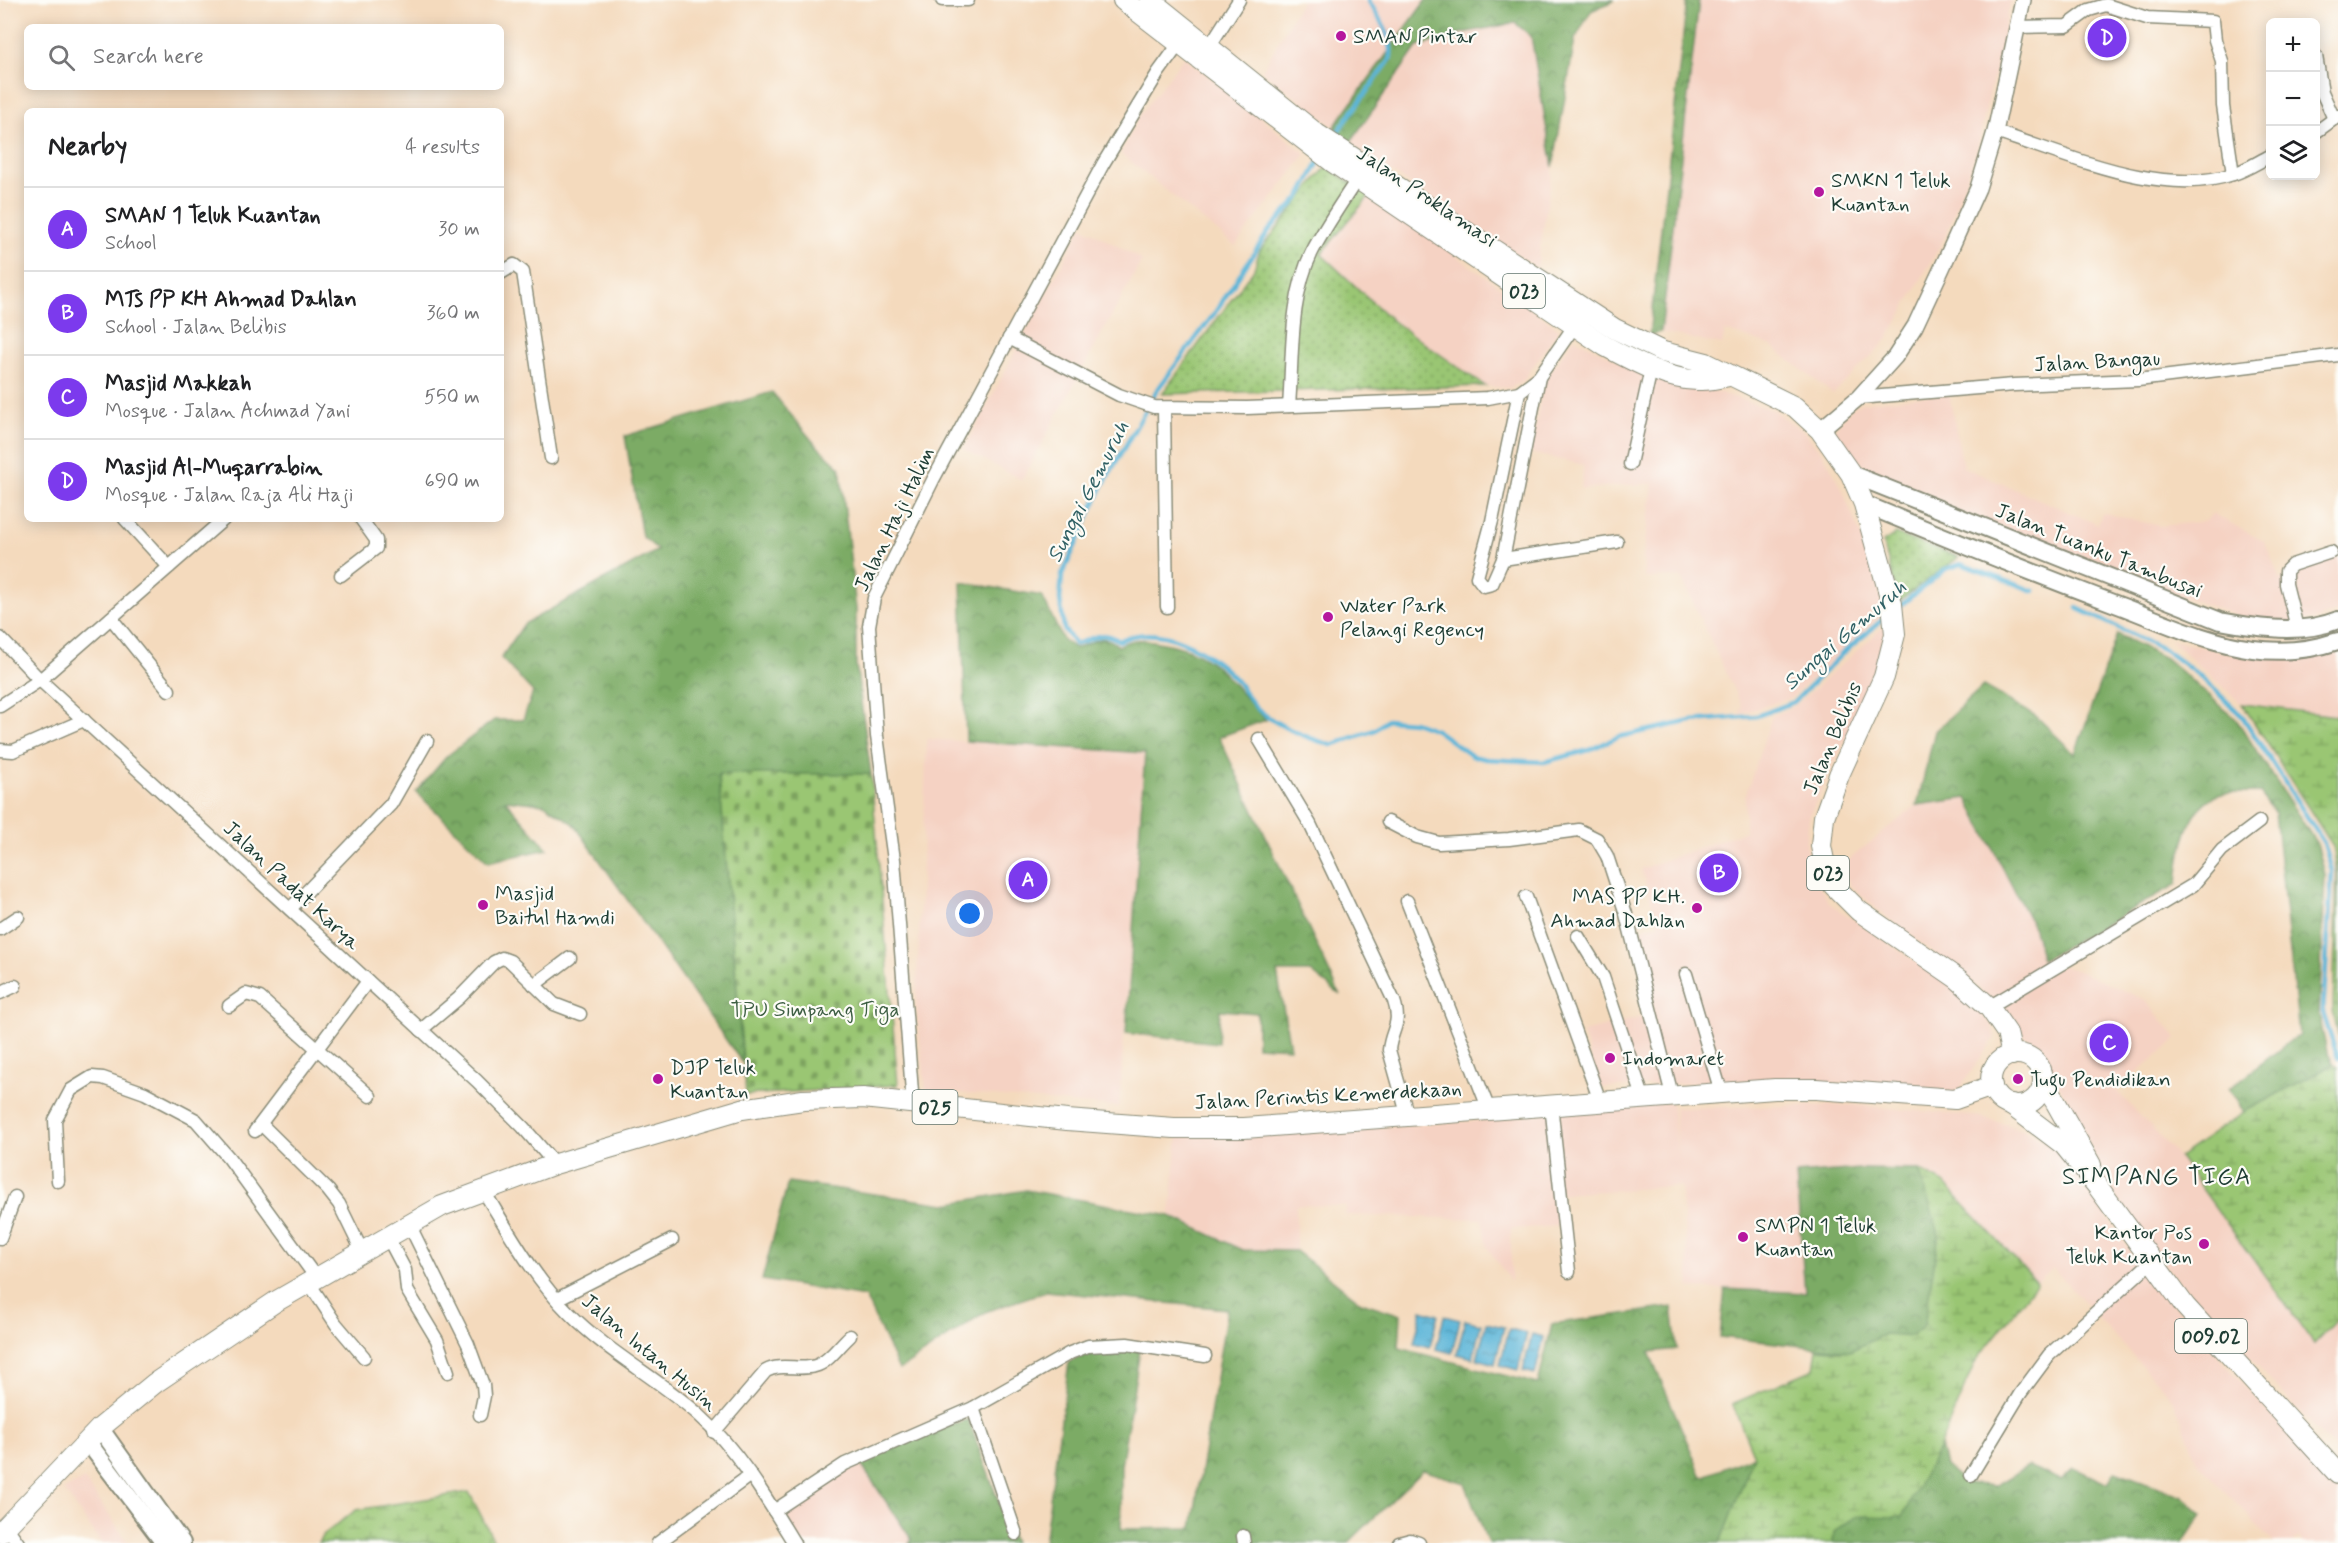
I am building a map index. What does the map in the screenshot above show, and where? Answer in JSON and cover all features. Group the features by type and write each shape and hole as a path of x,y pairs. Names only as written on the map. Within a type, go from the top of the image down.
{"main road":[{"name":"Jalan Proklamasi","path":"1123,0 1179,44 1263,100 1337,157 1610,337 1651,369 1699,381 1729,376"},
{"name":"Jalan Proklamasi","path":"1149,0 1209,47 1263,100"},
{"name":"Jalan Proklamasi","path":"1362,173 1575,325 1706,363 1795,407 1820,430 1851,474 1864,504"},
{"name":"Jalan Tuanku Tambusai","path":"1851,474 2220,621 2259,628 2297,628 2327,624 2338,620"},
{"name":"Jalan Tuanku Tambusai","path":"1864,504 2036,574 2210,639 2252,649 2283,651 2318,648 2338,641"},
{"name":"Jalan Belibis","path":"1864,504 1893,613 1892,652 1884,677 1839,775 1824,817 1821,846 1826,870 1834,886 1859,911 1958,980 1989,1007 2007,1033 2012,1055"},
{"path":"2020,1054 2035,1061 2040,1068 2043,1084 2040,1092 2028,1104 2011,1105 1999,1098 1992,1086 1991,1078 1998,1063 2012,1055 2020,1054"},
{"name":"009.02","path":"2043,1084 2092,1166 2098,1187"},
{"name":"Jalan Perintis Kemerdekaan","path":"3,1529 93,1435 155,1383 275,1302 387,1236 483,1190 555,1164 742,1109 803,1100 863,1098 913,1105 1174,1128 1244,1128 1722,1092 1816,1089 1955,1099 1992,1086"},
{"name":"009.02","path":"2011,1105 2064,1145 2098,1187 2151,1262 2223,1349 2338,1474"},
{"path":"93,1435 164,1543"},
{"path":"93,1435 182,1543"}],"street":[{"path":"942,0 968,0"},
{"path":"1209,47 1239,0"},
{"path":"1820,430 1858,398 1895,357 1914,326 1978,188 1995,132 2023,0"},
{"path":"2016,27 2067,26 2089,10 2106,5 2147,18 2213,21 2215,40 2222,61 2223,106 2233,174"},
{"name":"Jalan Haji Halim","path":"913,1105 894,860 877,736 869,626 874,598 1009,338 1103,164 1158,73 1179,44"},
{"path":"2319,72 2322,92 2336,117 2320,129"},
{"path":"1995,132 2117,171 2159,179 2196,182 2233,174 2266,158"},
{"path":"1289,406 1296,324 1303,280 1311,254 1362,173"},
{"path":"504,271 514,265 523,272 551,458"},
{"path":"1009,338 1139,402 1159,407 1289,406 1488,398 1519,392 1539,377 1575,325"},
{"name":"Jalan Bangau","path":"1858,398 2014,385 2138,380 2338,356"},
{"path":"1630,464 1651,369"},
{"path":"1519,392 1492,522 1477,577 1481,584 1487,586 1492,584 1503,559 1539,377"},
{"path":"1159,407 1167,607"},
{"path":"128,522 169,567"},
{"path":"0,706 40,680 221,522"},
{"path":"341,575 376,548 376,540 364,522"},
{"path":"1503,559 1617,542"},
{"path":"2297,628 2286,584 2286,571 2292,566 2331,552"},
{"path":"111,618 169,690"},
{"name":"Jalan Padat Karya","path":"0,638 40,680 421,1029 523,1127 555,1164"},
{"path":"0,750 13,751 84,720"},
{"path":"1259,739 1310,824 1394,1001 1398,1022 1390,1041 1389,1050 1408,1117"},
{"path":"290,909 391,804 428,741"},
{"path":"1388,822 1417,837 1439,843 1509,839 1579,830 1597,839 1607,856 1626,914 1672,1095"},
{"path":"1989,1007 2193,885 2222,850 2259,822"},
{"path":"1526,897 1600,1101"},
{"path":"1407,901 1489,1110"},
{"path":"0,929 18,917"},
{"path":"1578,936 1603,976 1643,1097"},
{"path":"534,985 570,958"},
{"path":"421,1029 459,998 498,960 510,960 554,1004 580,1014"},
{"path":"1686,974 1722,1092"},
{"path":"362,1251 339,1204 328,1190 258,1127 368,981"},
{"path":"0,993 15,986"},
{"path":"229,1006 246,993 261,998 370,1096"},
{"path":"58,1181 55,1120 58,1109 72,1090 92,1077 103,1078 145,1093 196,1120 241,1173 313,1281 336,1324 364,1357"},
{"path":"1551,1104 1569,1272"},
{"name":"Jalan Intan Husin","path":"483,1190 528,1261 557,1299 592,1335 681,1400 714,1432 749,1476 794,1543"},
{"path":"0,1238 15,1197"},
{"path":"409,1224 468,1344 483,1385 484,1396 480,1415"},
{"path":"387,1236 405,1270 407,1290 437,1340 448,1372"},
{"path":"557,1299 672,1240"},
{"path":"1971,1475 2020,1394 2049,1355 2151,1262"},
{"path":"714,1432 766,1371 776,1366 816,1366 850,1336"},
{"path":"774,1511 845,1464 973,1408 1070,1353 1088,1346 1127,1344 1205,1356"},
{"path":"973,1408 1016,1534"},
{"path":"658,1543 749,1476"},
{"path":"3,1529 18,1543"},
{"path":"1399,1543 1410,1540 1419,1543"}],"shaded area":[{"name":"SMAN Pintar","path":"1302,0 1426,0 1334,127 1262,71"},
{"name":"SMKN 1 Teluk Kuantan","path":"1699,0 2011,0 1977,149 1946,235 1887,340 1833,394 1770,345 1725,331 1722,345 1661,332"},
{"path":"1515,23 1531,35 1553,167 1537,268 1349,144 1416,47 1462,33"},
{"path":"1184,57 1306,154 1235,246 1121,154 1139,116"},
{"path":"1370,195 1559,329 1523,381 1509,388 1485,386 1394,322 1321,254"},
{"path":"1082,226 1142,260 1022,480 964,449"},
{"path":"1574,338 1636,370 1706,388 1773,410 1804,432 1823,454 1842,488 1875,573 1884,613 1791,698 1739,714 1742,707 1681,577 1645,578 1643,559 1653,483 1581,489 1584,465 1530,453 1544,381"},
{"path":"1949,393 1963,467 2097,524 2103,513 2161,526 2206,521 2212,513 2265,542 2280,580 2338,551 2338,611 2318,619 2288,623 2244,618 2096,566 1886,484 1853,457 1834,431 1850,410 1862,403"},
{"path":"1889,622 1868,692 1810,814 1806,839 1809,866 1829,903 1966,996 1992,1026 1995,1037 1960,1088 1953,1093 1833,1083 1727,1081 1599,1088 1583,1032 1654,1014 1632,931 1659,924 1641,869 1745,831 1745,797 1772,716 1796,705"},
{"path":"2170,640 2246,657 2309,657 2338,648 2338,720 2336,716 2242,704"},
{"path":"927,739 1144,753 1119,1107 926,1090 916,1006"},
{"path":"1967,798 2034,929 2042,960 2076,970 2146,1000 2177,1039 2116,1090 2179,1157 2314,1343 2338,1319 2338,1453 2167,1268 2108,1186 2074,1111 2032,1043 1979,988 1879,911 1850,885 1841,866 1917,805"},
{"path":"1671,1102 1678,1158 1674,1108 1855,1105 1982,1117 2023,1130 2057,1148 2066,1156 2144,1272 2338,1491 2338,1543 2303,1543 2298,1538 2292,1543 2274,1543 2197,1462 2174,1401 2053,1268 2037,1283 1944,1183 1805,1293 1690,1288 1681,1186 1558,1194 1559,1226 1511,1229 1511,1282 1487,1247 1482,1219 1345,1215 1346,1206 1296,1205 1296,1251 1243,1250 1170,1216 1178,1135 1276,1135 1492,1120 1574,1108"},
{"path":"858,1460 913,1540 909,1543 800,1543 779,1513"},
{"path":"84,1479 128,1543 101,1543 64,1490"}],"green space":[{"path":"1426,0 1615,0 1591,11 1575,39 1553,167 1531,36 1515,23 1462,33 1417,47 1349,144 1334,127"},
{"path":"1687,0 1699,0 1661,332 1649,336"},
{"path":"1326,167 1370,195 1321,254 1394,322 1485,386 1162,394 1254,269 1260,250"},
{"path":"772,392 815,444 840,467 856,609 856,665 871,774 719,774 743,1064 574,824 544,804 505,800 548,849 488,862 416,792 447,756 494,720 523,720 533,692 501,658 524,624 658,550 642,536 625,436"},
{"path":"1895,534 1959,557 1899,601 1883,542"},
{"path":"961,582 1042,596 1063,640 1075,648 1103,639 1118,646 1133,640 1142,640 1178,646 1194,652 1220,670 1266,720 1219,737 1340,995 1311,972 1277,972 1290,1048 1257,1046 1257,1013 1220,1010 1218,1043 1126,1033 1145,753 966,741"},
{"path":"2117,634 2165,658 2236,719 2317,844 2325,874 2319,1015 2327,1052 2334,1064 2244,1112 2229,1089 2299,1034 2275,813 2260,793 2227,793 2210,799 2200,807 2187,831 2177,884 2042,960 2034,929 1967,798 1917,805 1935,731 1983,686 2036,716 2075,754"},
{"path":"2242,704 2336,716 2338,720 2338,1036 2333,1010 2337,872 2333,846"},
{"name":"TPU Simpang Tiga","path":"719,774 871,774 898,1085 746,1095"},
{"path":"2334,1064 2338,1067 2338,1319 2314,1344 2179,1157 2244,1112"},
{"path":"1861,1169 1919,1170 1939,1234 1924,1326 1912,1336 1885,1334 1850,1351 1720,1337 1725,1289 1805,1293 1796,1174"},
{"path":"1919,1170 1944,1183 2037,1283 1975,1362 1940,1445 1902,1517 1856,1516 1834,1532 1833,1543 1720,1543 1754,1456 1732,1404 1814,1369 1817,1349 1850,1351 1885,1334 1912,1336 1924,1326 1939,1234"},
{"path":"788,1182 946,1204 1026,1190 1170,1216 1243,1250 1296,1251 1361,1302 1401,1315 1399,1348 1538,1384 1552,1324 1672,1307 1677,1349 1649,1352 1702,1477 1754,1456 1720,1543 1488,1543 1465,1483 1423,1470 1348,1543 1044,1543 1069,1362 1092,1350 1140,1350 1121,1466 1121,1529 1192,1528 1227,1309 1046,1291 985,1312 899,1370 865,1297 762,1280"},
{"path":"968,1419 1014,1543 909,1543 912,1540 858,1460"},
{"path":"1940,1445 1945,1466 1966,1483 1995,1486 2028,1466 2061,1480 2074,1468 2108,1484 2115,1471 2182,1496 2202,1514 2183,1543 1833,1543 1834,1532 1856,1516 1902,1516"},
{"path":"469,1492 495,1543 318,1543 323,1535 356,1510"}],"water":[{"path":"1422,1310 1438,1315 1430,1347 1414,1343"},
{"path":"1444,1316 1460,1320 1452,1353 1436,1349"},
{"path":"1465,1320 1481,1324 1473,1358 1457,1354"},
{"path":"1486,1323 1504,1327 1495,1364 1477,1359"},
{"path":"1509,1329 1527,1333 1518,1370 1500,1365"},
{"path":"1532,1334 1544,1337 1535,1374 1523,1371"}],"waterway":[{"name":"Sungai Gemuruh","path":"1333,138 1390,60 1388,37 1368,0"},
{"name":"Sungai Gemuruh","path":"1321,158 1300,197 1270,229 1214,314 1157,390 1102,487 1062,575 1060,599 1064,629 1075,644 1103,635 1119,641 1150,634 1182,642 1197,649 1224,668 1256,708 1268,717 1294,731 1331,745 1375,730 1387,720 1414,722 1436,730 1472,756 1486,759 1544,762 1589,750 1618,737 1691,721 1757,716 1794,702 1842,654 1888,615"},
{"name":"Sungai Gemuruh","path":"1897,608 1946,569 1961,564 2034,591"},
{"name":"Sungai Gemuruh","path":"2077,608 2165,650 2200,676 2242,716 2324,843 2332,871 2323,1013 2338,1058"}],"place":[{"name":"SMAN Pintar","path":"1341,36"},
{"name":"Masjid Al-Muqarrabin","path":"2107,38"},
{"name":"SMKN 1 Teluk Kuantan","path":"1819,192"},
{"name":"Water Park Pelangi Regency","path":"1328,617"},
{"name":"MTs PP KH Ahmad Dahlan","path":"1719,873"},
{"name":"SMAN 1 Teluk Kuantan","path":"1028,880"},
{"name":"Masjid Baitul Hamdi","path":"483,905"},
{"name":"MAS PP KH. Ahmad Dahlan","path":"1697,908"},
{"name":"Masjid Makkah","path":"2109,1043"},
{"name":"Indomaret","path":"1610,1058"},
{"name":"DJP Teluk Kuantan","path":"658,1079"},
{"name":"Tugu Pendidikan","path":"2018,1079"},
{"name":"SMPN 1 Teluk Kuantan","path":"1743,1237"},
{"name":"Kantor Pos Teluk Kuantan","path":"2204,1244"}],"district":[{"name":"SIMPANG TIGA","path":"2157,1176"}]}
